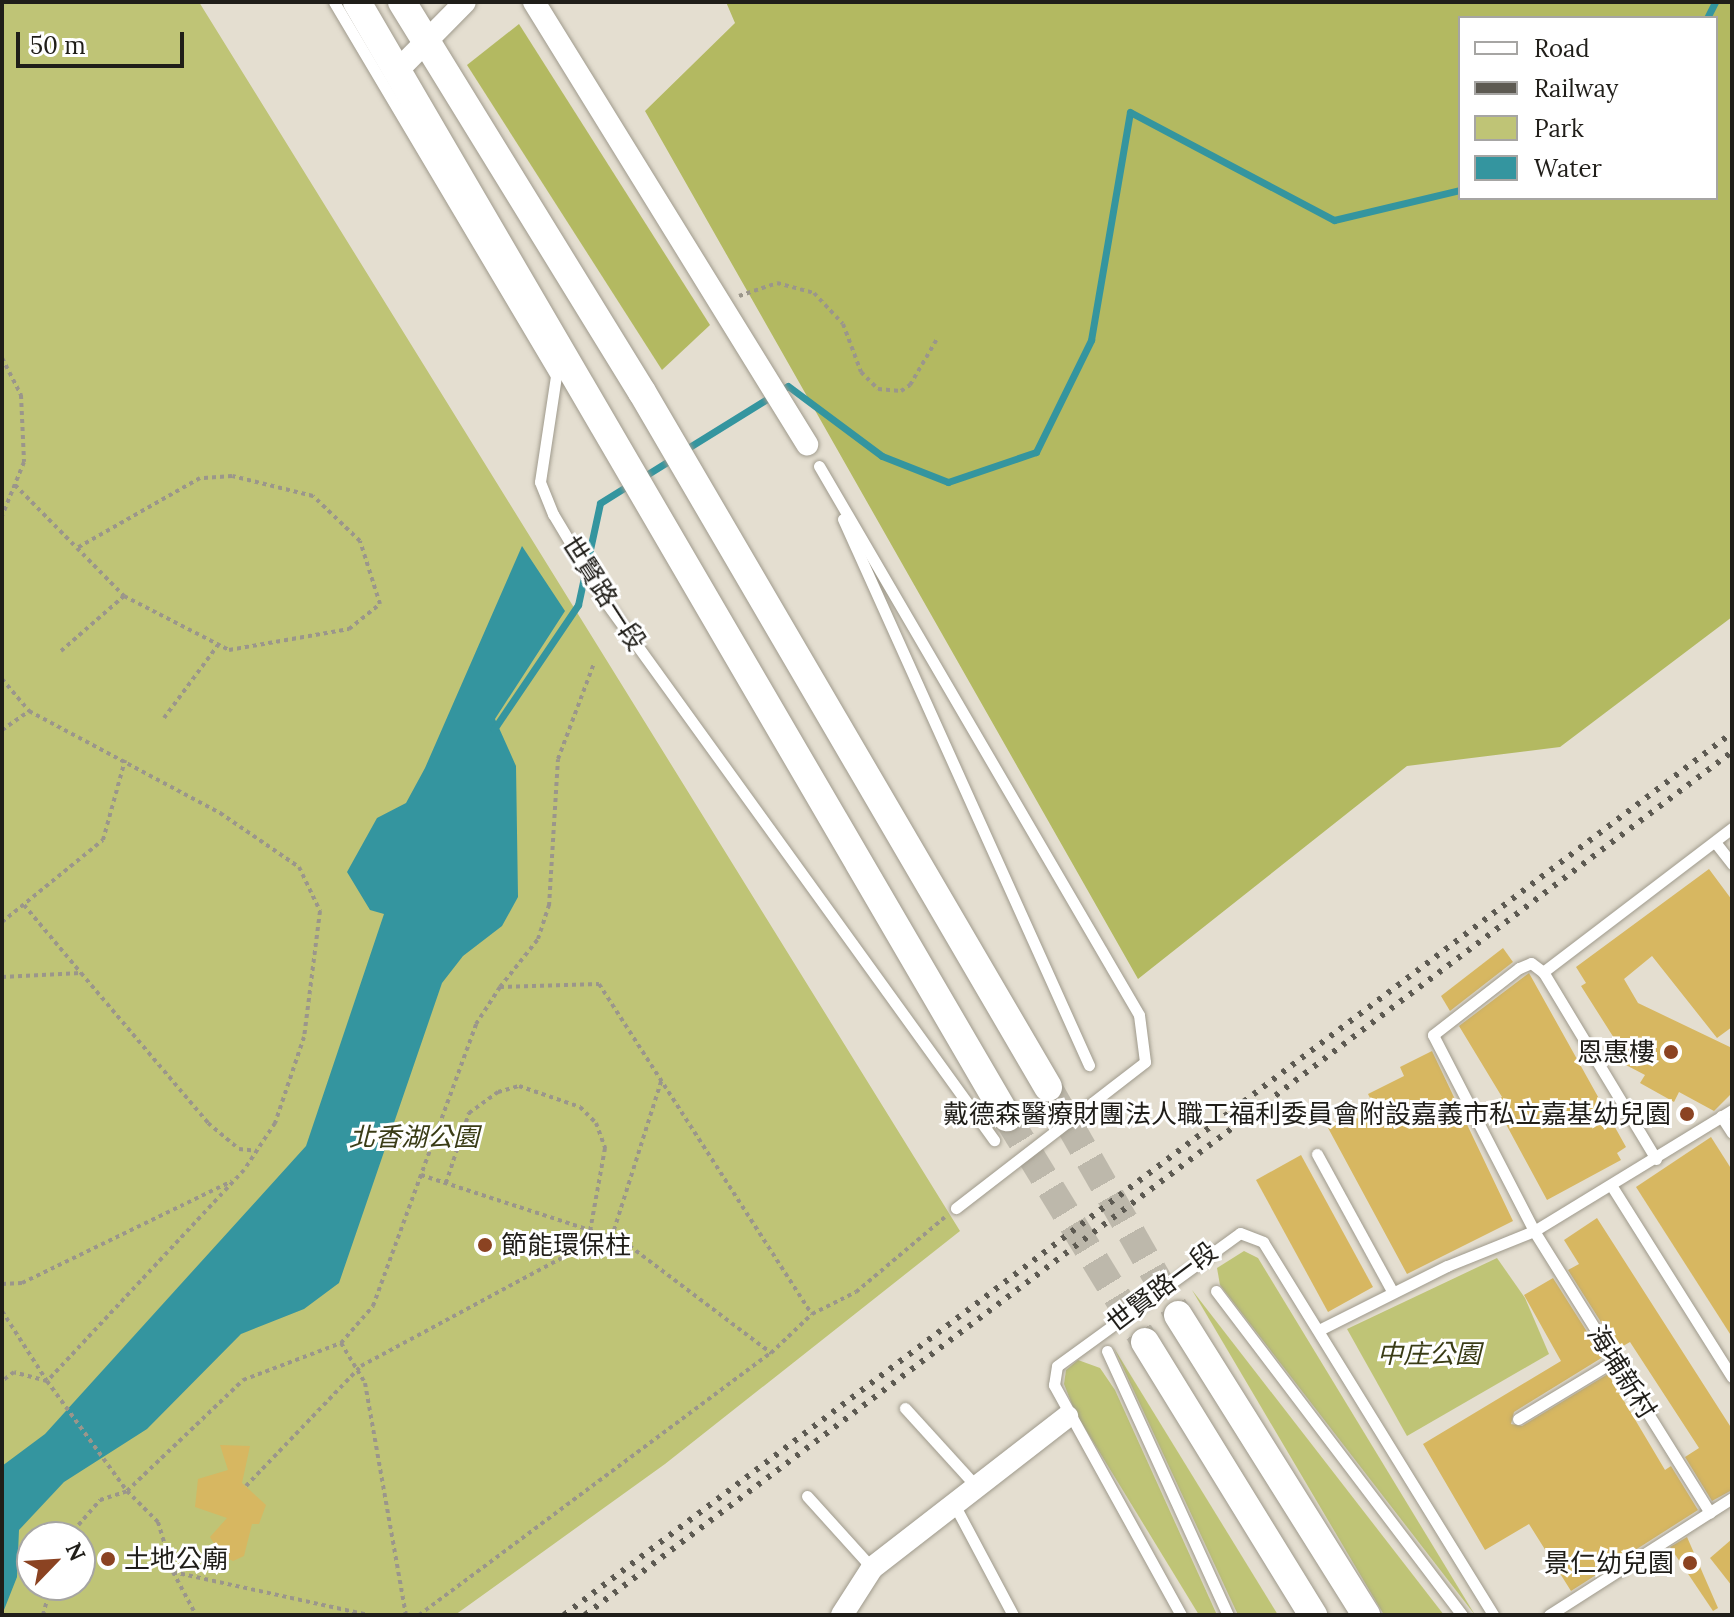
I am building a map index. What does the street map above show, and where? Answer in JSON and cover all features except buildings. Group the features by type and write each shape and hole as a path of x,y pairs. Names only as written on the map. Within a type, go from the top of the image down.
{"street":[{"name":"世賢路一段","path":"357,2 681,550 1000,1128"},
{"path":"402,2 642,392 1048,1087"},
{"path":"398,70 465,2"},
{"path":"534,2 807,444"},
{"name":"世賢路一段","path":"1178,1315 1366,1615"},
{"name":"世賢路一段","path":"1145,1342 1313,1615"},
{"path":"842,1615 872,1568 1067,1417"}],"lane":[{"name":"世賢路一段","path":"334,2 556,376 540,482 553,514 605,601 1000,1128"},
{"path":"807,444 1139,1015 1145,1062 956,1208"},
{"path":"819,466 1089,1065"},
{"path":"1656,1159 1543,972 1732,828"},
{"path":"1715,842 1732,864"},
{"name":"海埔新村","path":"1543,972 1531,963 1519,968 1433,1035 1534,1231 1710,1513"},
{"path":"1319,1330 1392,1291 1534,1231 1727,1113 1732,1133"},
{"path":"1317,1154 1392,1291"},
{"path":"1611,1185 1732,1377"},
{"name":"世賢路一段","path":"1181,1615 1067,1417 1054,1385 1057,1366 1240,1233 1263,1242 1493,1615"},
{"name":"世賢路一段","path":"1216,1291 1462,1615"},
{"name":"世賢路一段","path":"1107,1351 1228,1615"},
{"path":"1518,1419 1614,1361"},
{"path":"905,1408 978,1488"},
{"path":"807,1496 872,1568"},
{"path":"1549,1615 1732,1498"},
{"path":"955,1506 1013,1615"}],"path":[{"path":"722,302 777,283 814,293 843,324 861,372 878,389 901,391 910,385 937,339"},
{"path":"2,358 21,395 24,462 2,516"},
{"path":"15,485 124,596 229,650 349,629 380,604 360,541 313,496 232,476 200,478 77,548"},
{"path":"61,651 124,596"},
{"path":"164,718 218,645"},
{"path":"82,1521 100,1500 127,1491 243,1380 341,1343 373,1306 476,1024 500,987 538,939 549,906 558,759 594,663"},
{"path":"2,679 29,711 125,760 299,867 320,911 304,1037 275,1123 235,1180 47,1381"},
{"path":"2,730 29,711"},
{"path":"2,922 103,840 125,760"},
{"path":"24,905 208,1123 239,1149 257,1151"},
{"path":"2,977 81,973"},
{"path":"500,987 599,984 812,1314"},
{"path":"246,1486 361,1366 614,1230 662,1079"},
{"path":"446,1183 469,1113 498,1092 519,1086 580,1107 596,1123 605,1148 590,1231"},
{"path":"421,1175 623,1241 771,1353"},
{"path":"2,1284 22,1283 235,1180"},
{"path":"419,1615 771,1353 812,1314 856,1292 956,1208"},
{"path":"2,1311 113,1478 158,1522 173,1572 196,1615"},
{"path":"341,1343 365,1383 406,1615"},
{"path":"2,1381 14,1372 47,1381"},
{"path":"173,1572 368,1615"}],"green space":[{"name":"北香湖公園","path":"2,2 199,2 960,1231 665,1464 455,1615 2,1615"},
{"path":"726,2 1732,2 1732,617 1560,747 1407,766 1138,979 645,111 735,23"},
{"path":"519,24 710,325 662,370 467,65"},
{"path":"1244,1251 1258,1258 1475,1615 1220,1285 1217,1268"},
{"name":"中庄公園","path":"1497,1258 1525,1298 1549,1354 1407,1436 1347,1329"},
{"path":"1192,1290 1444,1615 1384,1615"},
{"path":"1114,1348 1278,1615 1238,1615"},
{"path":"1078,1360 1100,1368 1115,1390 1217,1615 1199,1615 1075,1412 1064,1384 1066,1370"}],"water":[{"path":"522,546 565,611 495,719 516,766 518,897 502,926 463,956 442,983 339,1283 304,1309 241,1334 147,1429 64,1482 27,1521 16,1521 16,1580 2,1615 2,1466 45,1434 306,1146 384,914 370,910 347,872 377,818 406,803 425,768"}],"waterway":[{"path":"1708,16 1715,2"},
{"path":"683,451 788,386 882,456 948,482 1036,452 1091,340 1130,112 1334,220 1458,190"},
{"path":"643,477 673,458"},
{"path":"494,729 578,605 600,503 632,483"}],"tunnel":[{"path":"1048,1087 1178,1315"},
{"path":"1007,1117 1145,1342"}],"railway":[{"path":"564,1615 1732,733"},
{"path":"585,1615 1732,752"}],"place":[{"name":"恩惠樓","path":"1671,1052"},
{"name":"戴德森醫療財團法人職工福利委員會附設嘉義市私立嘉基幼兒園","path":"1687,1114"},
{"name":"節能環保柱","path":"485,1245"},
{"name":"土地公廟","path":"108,1559"},
{"name":"景仁幼兒園","path":"1690,1563"}]}
